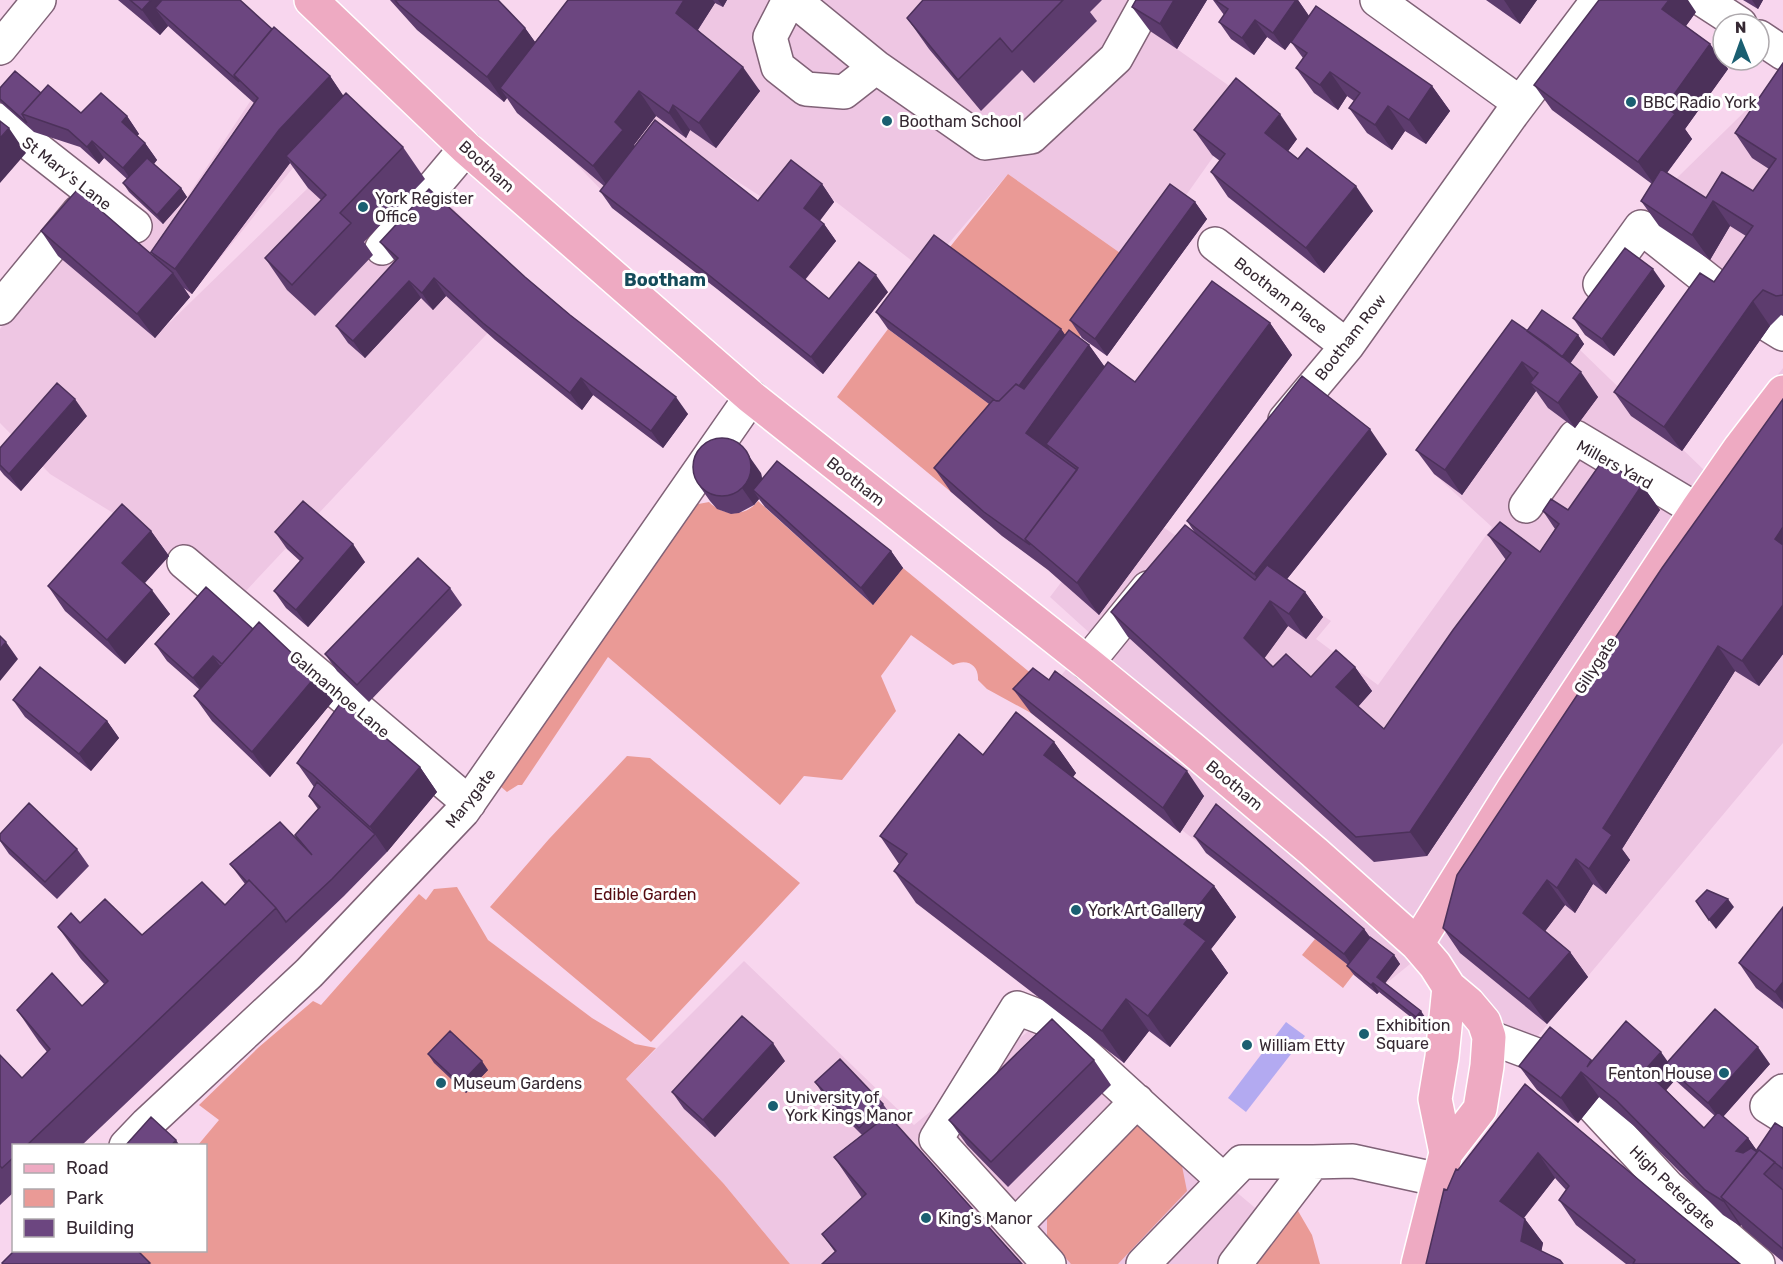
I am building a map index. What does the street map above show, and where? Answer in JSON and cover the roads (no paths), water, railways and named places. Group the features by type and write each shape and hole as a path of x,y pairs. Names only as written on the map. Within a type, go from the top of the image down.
{"main road":[{"name":"Bootham","path":"311,0 466,148 751,397 1087,663 1293,833 1416,944 1435,965 1449,987 1468,1003 1484,1022 1489,1037"},
{"name":"Gillygate","path":"1416,944 1514,788 1697,510 1783,392"},
{"path":"1443,1167 1435,1099 1449,987"},
{"path":"1418,1264 1443,1167 1480,1109 1489,1037"}],"street":[{"path":"0,48 39,0"},
{"path":"789,0 770,37 778,67 806,89 844,92 876,67"},
{"path":"794,0 876,67 985,143 1031,137 1116,58 1148,0"},
{"path":"1377,0 1521,103"},
{"name":"Bootham Row","path":"1269,440 1347,346 1521,103 1598,0"},
{"path":"1703,0 1722,12"},
{"name":"St Mary's Lane","path":"0,120 135,226"},
{"path":"382,248 466,148"},
{"path":"0,308 93,195"},
{"path":"1584,306 1641,227 1734,301"},
{"name":"Bootham Place","path":"1215,244 1347,346"},
{"name":"Marygate","path":"128,1144 309,973 463,811 751,397"},
{"name":"Millers Yard","path":"1526,506 1575,437 1697,510"},
{"name":"Galmanhoe Lane","path":"184,562 469,803"},
{"path":"1087,663 1165,567"},
{"path":"1049,1264 936,1139 1017,1008 1046,1019 1223,1180"},
{"path":"1489,1037 1537,1055 1555,1068"},
{"path":"1783,1091 1767,1106 1783,1116"},
{"path":"1015,1226 1137,1101"},
{"name":"High Petergate","path":"1592,1105 1668,1187 1758,1264"},
{"path":"1143,1264 1242,1162 1353,1161 1443,1167 1469,1203"},
{"path":"1235,1264 1313,1162"}],"place":[{"name":"BBC Radio York","path":"1631,102"},
{"name":"Bootham School","path":"887,121"},
{"name":"York Register Office","path":"363,207"},
{"name":"York Art Gallery","path":"1076,910"},
{"name":"Exhibition Square","path":"1364,1034"},
{"name":"William Etty","path":"1247,1045"},
{"name":"Fenton House","path":"1724,1073"},
{"name":"Museum Gardens","path":"441,1083"},
{"name":"University of York Kings Manor","path":"773,1106"},
{"name":"King's Manor","path":"926,1218"}],"district":[{"name":"Bootham","path":"665,280"}],"park label":[{"name":"Edible Garden","path":"645,894"}]}
